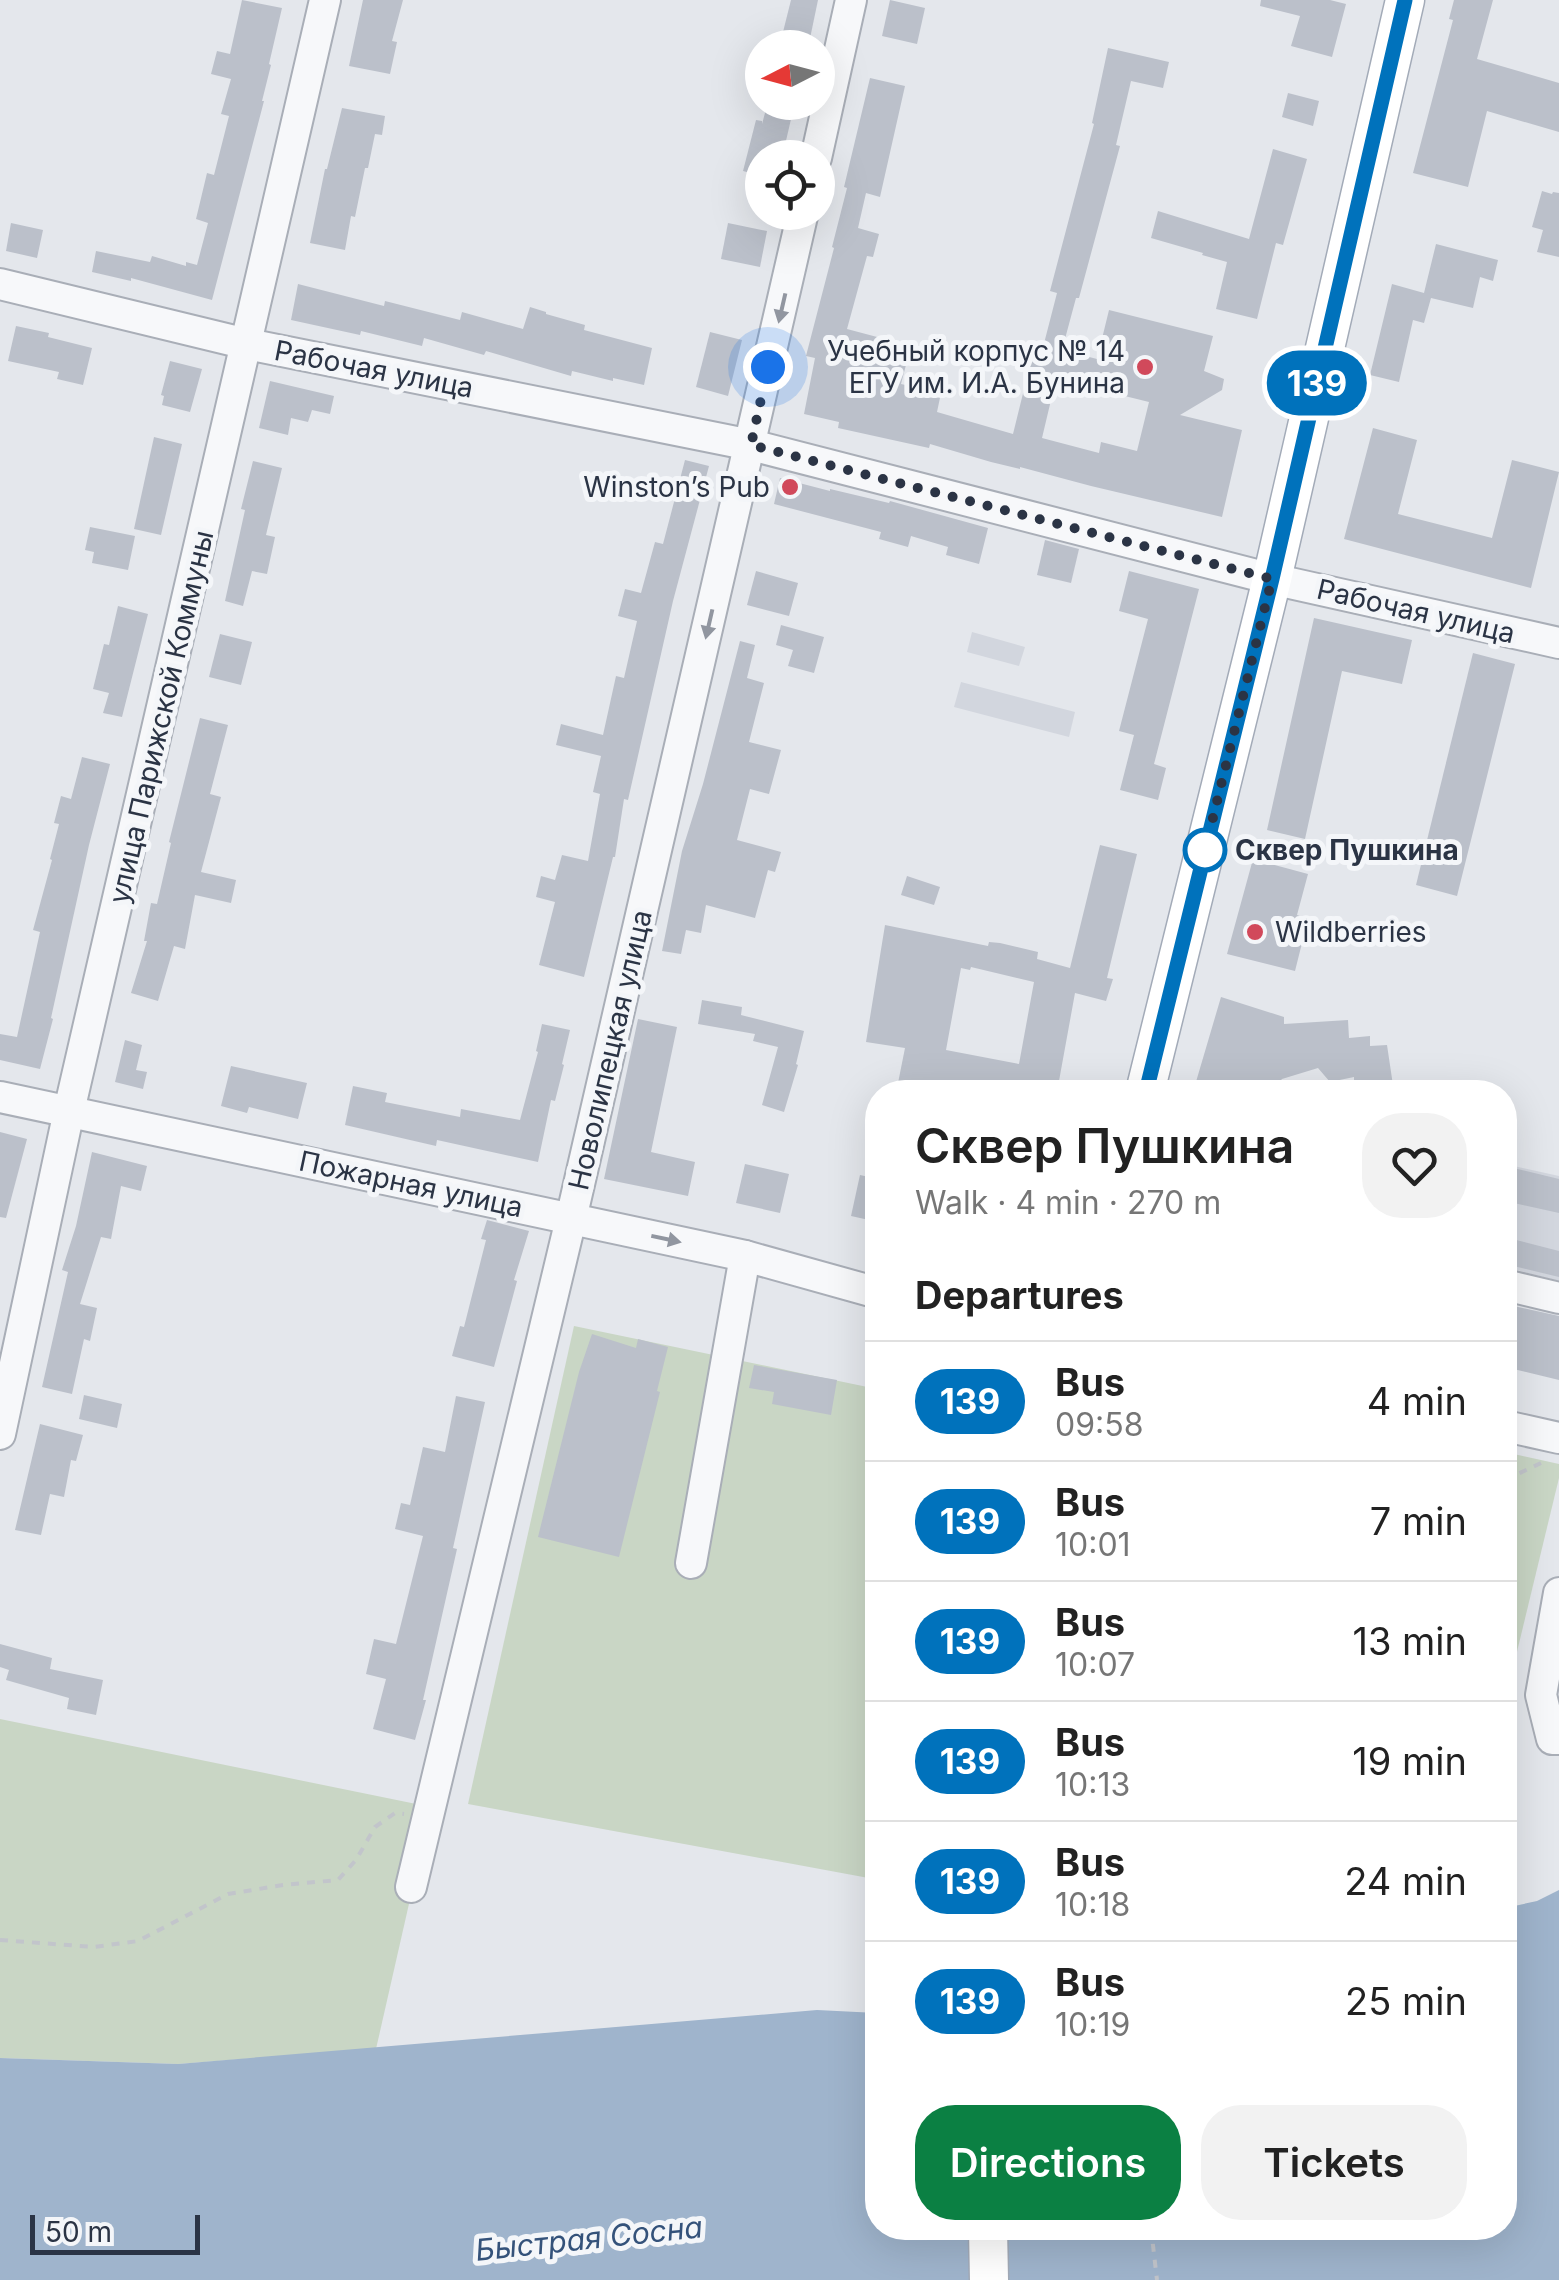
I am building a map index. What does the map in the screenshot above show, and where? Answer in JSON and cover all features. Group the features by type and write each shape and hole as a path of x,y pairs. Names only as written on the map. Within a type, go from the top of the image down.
{"main road":[{"path":"1149,1080 1272,579 1405,0"},
{"path":"988,2240 989,2280"}],"street":[{"name":"улица Парижской Коммуны","path":"0,1434 69,1111 325,0"},
{"path":"820,140 851,0"},
{"name":"Новолипецкая улица","path":"411,1887 571,1219 799,230"},
{"name":"Рабочая улица","path":"0,284 247,344 751,445 1272,579 1559,643"},
{"name":"Пожарная улица","path":"0,1097 745,1256 865,1289"},
{"path":"691,1562 745,1256"},
{"path":"1517,1288 1559,1298"},
{"path":"1517,1432 1552,1449"},
{"path":"1559,1593 1541,1695 1552,1740 1559,1740"}],"path":[{"path":"1517,1472 1552,1449"},
{"path":"0,1940 94,1947 138,1941 228,1894 338,1880 356,1860 375,1827 395,1813 429,1818"},
{"path":"1152,2240 1157,2280"}],"shaded area":[{"path":"972,632 1025,647 1019,666 967,652"},
{"path":"961,682 1075,712 1069,737 954,707"},
{"path":"1517,1167 1559,1176 1559,1281 1517,1270"}],"green space":[{"path":"574,1326 865,1387 865,1877 468,1804"},
{"path":"1517,1455 1559,1464 1559,1478 1517,1652"},
{"path":"0,1719 431,1807 376,2049 178,2064 0,2058"}],"water":[{"name":"Быстрая Сосна","path":"1559,1890 1559,2280 0,2280 0,2058 178,2064 817,2010 865,2012 865,2240 1517,2240 1517,1905"}],"building":[{"path":"242,0 282,8 264,101 212,300 131,278 92,272 96,251 150,262 152,256 186,266 186,262 197,265 208,223 196,219 207,173 214,175 229,116 221,114 231,79 211,74 217,51 230,54"},
{"path":"363,0 403,0 392,41 397,42 390,74 349,66"},
{"path":"791,0 818,0 812,30 784,30"},
{"path":"890,0 925,8 917,44 882,36"},
{"path":"1261,0 1330,0 1346,4 1332,57 1291,46 1300,16 1260,6"},
{"path":"1454,0 1493,0 1477,59 1559,83 1559,132 1487,111 1468,187 1413,173 1453,20 1449,19"},
{"path":"1108,48 1169,62 1163,88 1131,81 1116,145 1120,146 1062,350 1097,359 1109,310 1213,336 1204,371 1224,379 1222,390 1180,415 1242,430 1222,517 930,444 929,448 838,428 839,422 804,414 815,358 806,356 834,248 870,78 905,86 880,197 866,193 858,228 879,234 873,257 867,256 847,329 911,346 901,384 941,393 937,412 1013,434 1032,357 1040,359 1057,293 1050,291","holes":["1056,379 1149,402 1137,451 1101,442 1099,453 1042,438"]},
{"path":"1288,93 1319,101 1313,126 1282,117"},
{"path":"342,108 385,116 382,135 375,134 345,250 310,243"},
{"path":"756,120 762,124 763,120 791,120 786,140 751,140"},
{"path":"1273,149 1307,159 1283,245 1276,243 1257,319 1216,309 1227,262 1151,238 1158,211 1249,239"},
{"path":"1542,191 1559,193 1559,257 1537,252 1543,230 1532,227"},
{"path":"11,223 43,230 37,258 6,251"},
{"path":"728,223 745,226 745,230 767,231 760,267 721,259"},
{"path":"1436,244 1498,260 1493,281 1480,277 1473,308 1431,298 1424,323 1413,320 1399,382 1370,375 1392,284 1424,293"},
{"path":"298,284 460,320 462,312 523,329 530,307 585,325 584,330 652,348 644,385 572,371 571,376 424,338 422,346 291,320"},
{"path":"16,326 92,348 83,385 57,379 59,372 8,361"},
{"path":"710,332 742,340 728,396 696,387"},
{"path":"170,361 202,369 190,412 162,405"},
{"path":"270,381 334,396 330,414 312,410 308,422 291,418 288,435 259,428"},
{"path":"1373,428 1417,440 1398,514 1492,538 1512,460 1559,472 1531,588 1344,539"},
{"path":"154,437 182,444 161,535 134,529"},
{"path":"685,460 709,466 673,601 628,800 624,799 615,857 584,977 539,965 555,902 536,897 541,876 555,880 562,855 588,861 600,794 593,792 601,756 556,745 561,724 603,735 616,676 624,678 637,621 618,616 625,589 641,593 655,542 663,544"},
{"path":"253,461 282,468 266,535 275,537 267,574 252,571 243,606 225,601"},
{"path":"780,478 890,501 988,528 979,564 946,555 948,547 911,536 908,547 879,539 881,532 774,504"},
{"path":"90,527 135,536 128,570 92,563 94,552 85,550"},
{"path":"1045,540 1079,549 1071,583 1037,575"},
{"path":"756,571 798,583 789,616 747,605"},
{"path":"1129,571 1199,589 1154,764 1166,768 1158,800 1120,790 1134,735 1119,731 1148,619 1119,611"},
{"path":"118,606 148,614 122,717 103,713 109,693 93,689"},
{"path":"1314,618 1412,640 1402,684 1342,671 1305,839 1267,830"},
{"path":"781,625 824,637 814,673 788,666 793,650 776,645"},
{"path":"220,634 252,642 241,685 209,677"},
{"path":"740,641 755,645 747,678 764,683 749,742 781,750 769,794 750,789 737,840 781,852 775,872 768,870 755,918 706,905 701,933 686,930 681,954 662,951 682,851"},
{"path":"1473,653 1515,664 1457,896 1416,885"},
{"path":"200,718 228,725 210,794 221,797 201,872 236,880 231,903 195,895 185,949 174,946 158,1001 131,993 147,941 151,903 157,904"},
{"path":"82,757 110,764 40,1069 0,1060 0,1034 17,1037 40,932 33,930 59,824 54,823 61,796 71,799"},
{"path":"1100,845 1137,854 1107,978 1113,979 1106,1001 1075,993 1059,1080 899,1080 905,1048 866,1042 885,925 988,946 989,942 1000,943 1038,952 1037,959 1070,968","holes":["961,968 1034,982 1019,1064 946,1050"]},
{"path":"1253,859 1308,874 1297,915 1308,919 1295,971 1227,954"},
{"path":"907,876 940,887 934,905 901,895"},
{"path":"1221,997 1284,1017 1284,1024 1348,1020 1349,1038 1370,1036 1370,1046 1387,1045 1392,1080 1328,1080 1318,1068 1281,1080 1197,1080"},
{"path":"702,1000 742,1007 741,1015 804,1031 784,1112 762,1105 778,1047 753,1041 755,1034 698,1024"},
{"path":"638,1019 677,1027 651,1152 695,1162 688,1196 604,1179"},
{"path":"542,1024 570,1030 538,1162 437,1140 436,1146 345,1125 353,1086 387,1093 385,1102 460,1117 461,1109 520,1120"},
{"path":"125,1040 142,1045 136,1070 147,1072 143,1089 115,1082"},
{"path":"231,1066 307,1083 298,1119 249,1107 247,1113 221,1106"},
{"path":"0,1132 27,1139 6,1218 0,1217"},
{"path":"92,1152 147,1166 141,1191 121,1186 111,1239 101,1237 80,1304 97,1308 90,1341 84,1339 72,1394 42,1387 68,1272 62,1270"},
{"path":"745,1164 789,1174 780,1213 736,1203"},
{"path":"1517,1169 1559,1179 1559,1213 1517,1204"},
{"path":"860,1175 865,1176 865,1219 851,1216"},
{"path":"487,1220 529,1231 494,1367 452,1356 460,1326 464,1327 486,1240 481,1239"},
{"path":"1517,1240 1559,1251 1559,1277 1517,1267"},
{"path":"1517,1307 1559,1316 1559,1380 1517,1370"},
{"path":"592,1334 636,1348 638,1339 668,1347 619,1557 538,1537"},
{"path":"754,1365 837,1380 831,1415 772,1404 774,1392 749,1388"},
{"path":"84,1395 122,1404 117,1428 79,1419"},
{"path":"456,1396 485,1402 415,1740 373,1729 386,1679 366,1674 374,1639 396,1644 423,1536 395,1529 401,1503 410,1505 423,1447 445,1452"},
{"path":"40,1424 83,1435 76,1461 71,1460 64,1497 50,1494 41,1535 15,1530"},
{"path":"0,1644 52,1658 50,1669 103,1680 96,1715 67,1709 69,1698 6,1680 9,1670 0,1667"}],"bus line":[{"name":"139","path":"1149,1080 1272,579 1405,0"}],"place":[{"name":"Учебный корпус № 14 ЕГУ им. И.А. Бунина","path":"1145,367"},
{"name":"Winston’s Pub","path":"790,487"},
{"name":"Сквер Пушкина","path":"1205,850"},
{"name":"Wildberries","path":"1255,932"}],"route":[{"path":"768,367 751,445 1272,579 1205,850"}]}
